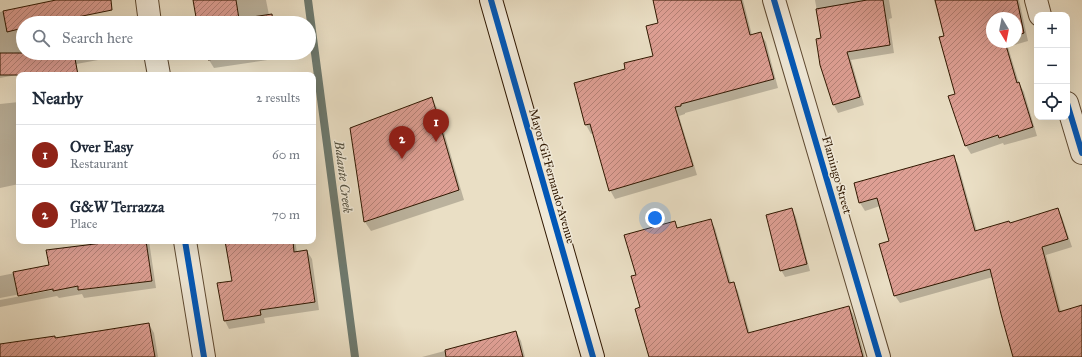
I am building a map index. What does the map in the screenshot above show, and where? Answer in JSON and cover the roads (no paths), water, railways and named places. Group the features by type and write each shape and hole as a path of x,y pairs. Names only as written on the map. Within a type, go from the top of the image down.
{"street":[{"path":"147,0 149,16"},
{"name":"Mayor Gil Fernando Avenue","path":"490,0 593,357"},
{"name":"Flamingo Street","path":"774,0 879,357"},
{"path":"1036,0 1039,12"},
{"path":"156,60 158,72"},
{"path":"1070,113 1082,153"},
{"path":"185,244 204,357"}],"waterway":[{"name":"Balante Creek","path":"308,0 310,16"},
{"name":"Balante Creek","path":"316,60 355,357"}],"place":[{"name":"Over Easy","path":"436,142"},
{"name":"G&W Terrazza","path":"402,159"}]}
